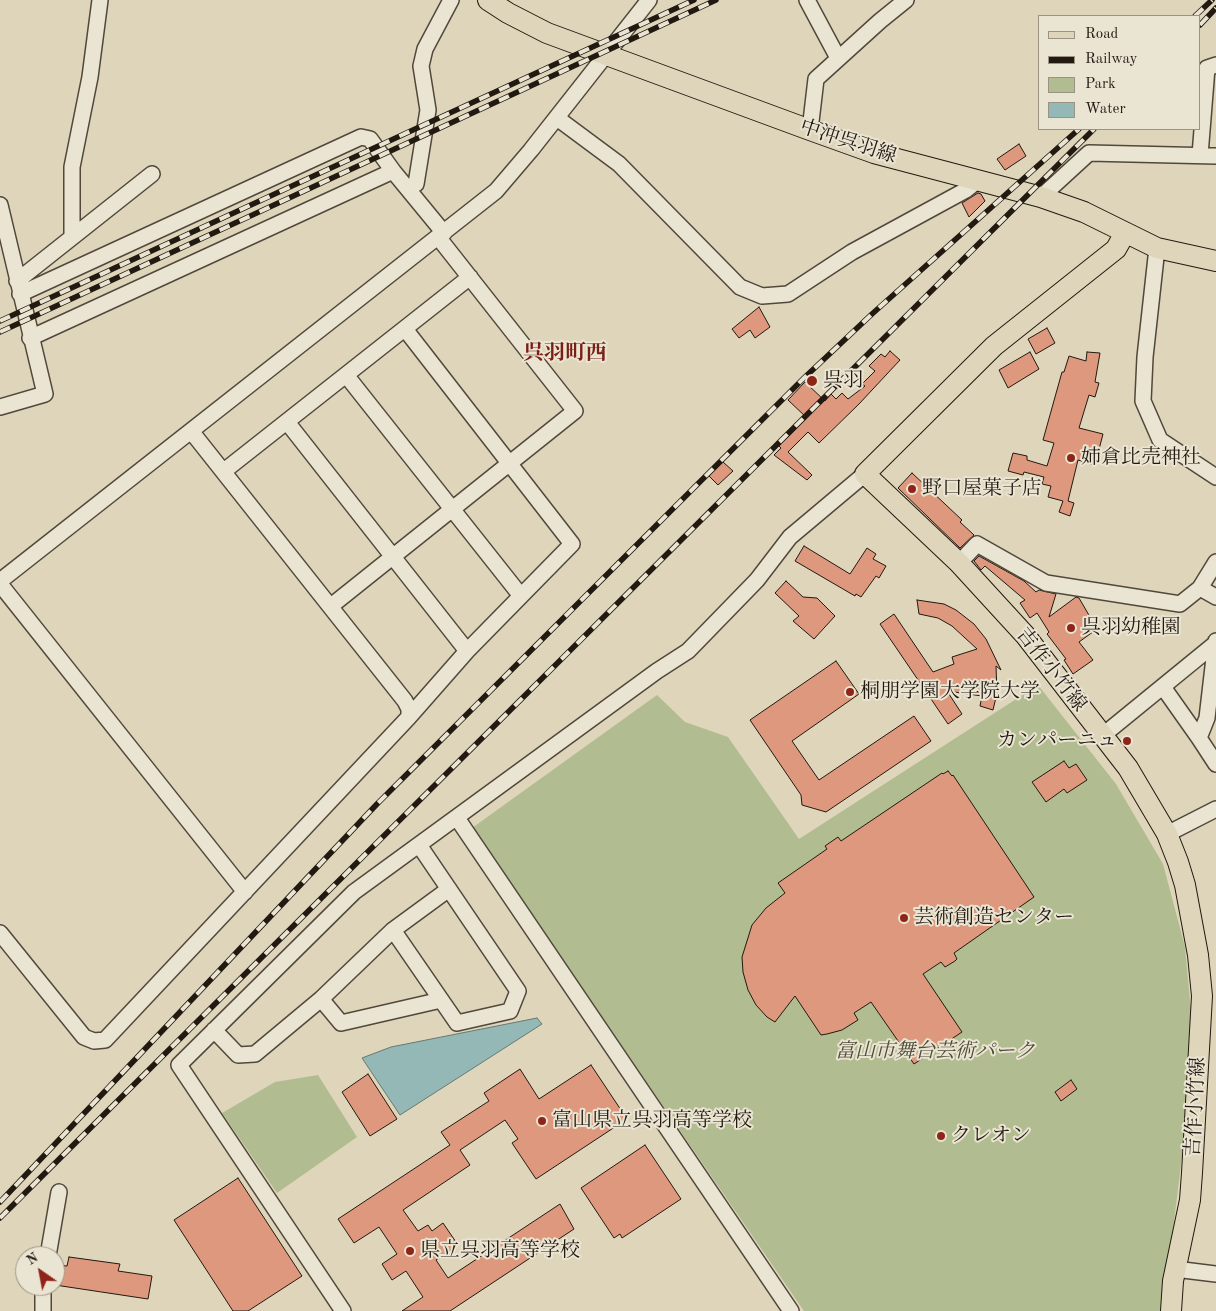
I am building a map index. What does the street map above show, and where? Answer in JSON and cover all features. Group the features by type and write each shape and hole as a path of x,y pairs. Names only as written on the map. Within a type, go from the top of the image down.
{"main road":[{"name":"中沖呉羽線","path":"488,0 508,13 547,33 810,130 874,152 1041,197 1084,212 1157,248 1216,261"},
{"path":"866,474 994,346 1116,249 1125,233"},
{"name":"吉作小竹線","path":"866,474 959,563 1025,635 1128,768 1167,834 1185,885 1198,955 1209,997 1190,1200 1175,1269 1171,1311"}],"street":[{"path":"72,236 72,167 90,77 100,0"},
{"path":"416,184 428,110 421,66 425,49 451,0"},
{"path":"245,892 0,582 496,191 649,0"},
{"path":"807,0 838,58"},
{"path":"810,130 816,79 906,0"},
{"path":"1200,155 1207,68 1216,65"},
{"path":"556,118 619,164 740,287 762,296 788,294 852,252 966,190 977,181"},
{"path":"19,288 361,137 370,140 470,277 575,411 331,606"},
{"path":"1041,197 1089,153 1216,156"},
{"path":"30,338 393,170"},
{"path":"19,288 72,236 152,174"},
{"path":"0,205 30,338 45,394 0,407"},
{"path":"1157,248 1145,357 1143,401 1160,440 1216,477"},
{"path":"224,472 470,277"},
{"path":"0,933 84,1037 94,1041 105,1040 409,717 467,651 572,544 405,329"},
{"path":"346,375 521,596"},
{"path":"287,422 467,651"},
{"path":"191,431 405,701 409,709 409,717"},
{"path":"343,1311 179,1065 354,892 657,671 688,652 758,580 790,538 866,474"},
{"path":"959,563 977,544 1046,582 1180,604 1200,588 1216,562"},
{"path":"1200,588 1216,597"},
{"path":"1102,736 1216,642"},
{"path":"1199,738 1207,718 1216,642"},
{"path":"1163,687 1216,764"},
{"path":"1167,834 1216,809"},
{"path":"457,818 790,1311"},
{"path":"393,930 457,1022 510,1011 518,991 419,845"},
{"path":"214,1030 238,1054 255,1054 321,999 393,930 449,889"},
{"path":"321,999 341,1023 441,1000"},
{"path":"50,1246 59,1192"},
{"path":"1175,1269 1216,1274"},
{"path":"43,1296 43,1311"}],"green space":[{"name":"富山市舞台芸術パーク","path":"1038,685 1116,784 1163,864 1185,947 1191,1012 1183,1148 1163,1311 804,1311 472,828 657,695 685,722 728,737 799,839"},
{"path":"318,1075 357,1137 277,1193 222,1113 275,1082"}],"water":[{"path":"537,1018 542,1024 400,1115 362,1058 391,1047"}],"building":[{"path":"1019,144 1026,156 1005,170 997,159"},
{"path":"978,193 981,194 985,201 969,217 962,203"},
{"path":"759,307 770,327 755,338 750,330 739,338 732,329"},
{"path":"1047,328 1055,343 1036,354 1028,339"},
{"path":"890,351 900,360 859,404 819,443 808,432 788,452 812,475 807,480 774,455 781,448 779,446 807,418 788,400 805,382 825,401 831,394 836,399 842,393 848,399 865,386 862,384 875,371 869,366 881,354 885,357"},
{"path":"1030,352 1039,369 1008,388 999,370"},
{"path":"1087,352 1100,353 1095,382 1099,383 1095,397 1089,395 1079,428 1103,434 1095,465 1078,460 1068,501 1074,503 1070,516 1059,512 1063,501 1048,497 1051,486 1042,484 1044,477 1024,472 1023,475 1008,471 1013,453 1027,456 1027,460 1047,466 1054,443 1043,440 1062,372 1064,372 1069,356 1086,361"},
{"path":"723,462 733,471 718,485 709,476"},
{"path":"912,473 962,520 960,522 974,535 960,548 898,488"},
{"path":"804,546 850,574 867,548 876,554 873,559 886,566 879,578 876,576 861,597 856,594 855,596 795,561"},
{"path":"979,556 1024,581 1036,592 1039,590 1056,594 1049,617 1076,597 1079,598 1097,629 1079,642 1093,660 1073,674 1064,660 1066,659 1047,634 1049,632 1037,613 1030,618 1020,603 1025,600 985,566 981,570 974,561"},
{"path":"786,581 803,597 817,598 835,616 814,639 793,621 799,616 775,593"},
{"path":"917,600 944,604 956,610 974,624 986,639 1001,670 996,666 997,693 993,710 980,706 982,696 947,691 962,714 948,724 880,624 894,614 933,672 954,664 952,657 977,649 952,626 938,618 919,614"},
{"path":"836,661 859,694 792,741 819,780 914,716 931,741 826,812 802,805 801,795 750,720"},
{"path":"1064,761 1069,768 1076,764 1087,780 1067,793 1064,789 1046,802 1032,782"},
{"name":"芸術創造センター","path":"948,771 953,775 1034,897 954,953 957,959 955,961 945,967 941,962 923,974 962,1032 914,1064 871,1002 854,1013 858,1020 842,1030 821,1035 795,996 775,1022 767,1017 756,1005 748,990 743,972 742,957 752,925 766,908 785,893 778,883 827,849 825,846 838,837 841,841 942,773"},
{"path":"591,1065 627,1119 536,1179 512,1143 518,1139 505,1120 460,1150 470,1165 403,1210 418,1231 428,1225 432,1231 443,1223 458,1245 436,1260 448,1278 560,1204 574,1229 450,1311 402,1311 423,1297 406,1271 392,1280 382,1264 397,1254 379,1227 354,1243 338,1219 450,1145 441,1132 489,1101 484,1093 520,1069 539,1099"},
{"path":"368,1074 397,1119 370,1136 342,1092"},
{"path":"1071,1080 1077,1089 1061,1101 1055,1092"},
{"path":"645,1145 681,1199 622,1238 620,1234 614,1238 581,1188"},
{"path":"238,1178 302,1276 248,1311 233,1311 174,1220"},
{"path":"69,1257 120,1264 118,1271 152,1276 148,1299 65,1287 65,1266 67,1266"}],"railway":[{"path":"0,321 694,0"},
{"path":"0,332 716,0"},
{"path":"1196,15 1212,0"},
{"path":"1201,24 1216,8"},
{"path":"0,1202 377,804 804,378 872,314 1078,130"},
{"path":"0,1218 1093,130"}],"place":[{"name":"呉羽","path":"812,381"},
{"name":"姉倉比売神社","path":"1071,458"},
{"name":"野口屋菓子店","path":"912,489"},
{"name":"呉羽幼稚園","path":"1071,628"},
{"name":"桐朋学園大学院大学","path":"850,692"},
{"name":"カンパーニュ","path":"1127,741"},
{"name":"芸術創造センター","path":"904,918"},
{"name":"富山県立呉羽高等学校","path":"542,1121"},
{"name":"クレオン","path":"941,1136"},
{"name":"県立呉羽高等学校","path":"410,1251"}],"district":[{"name":"呉羽町西","path":"565,353"}]}
